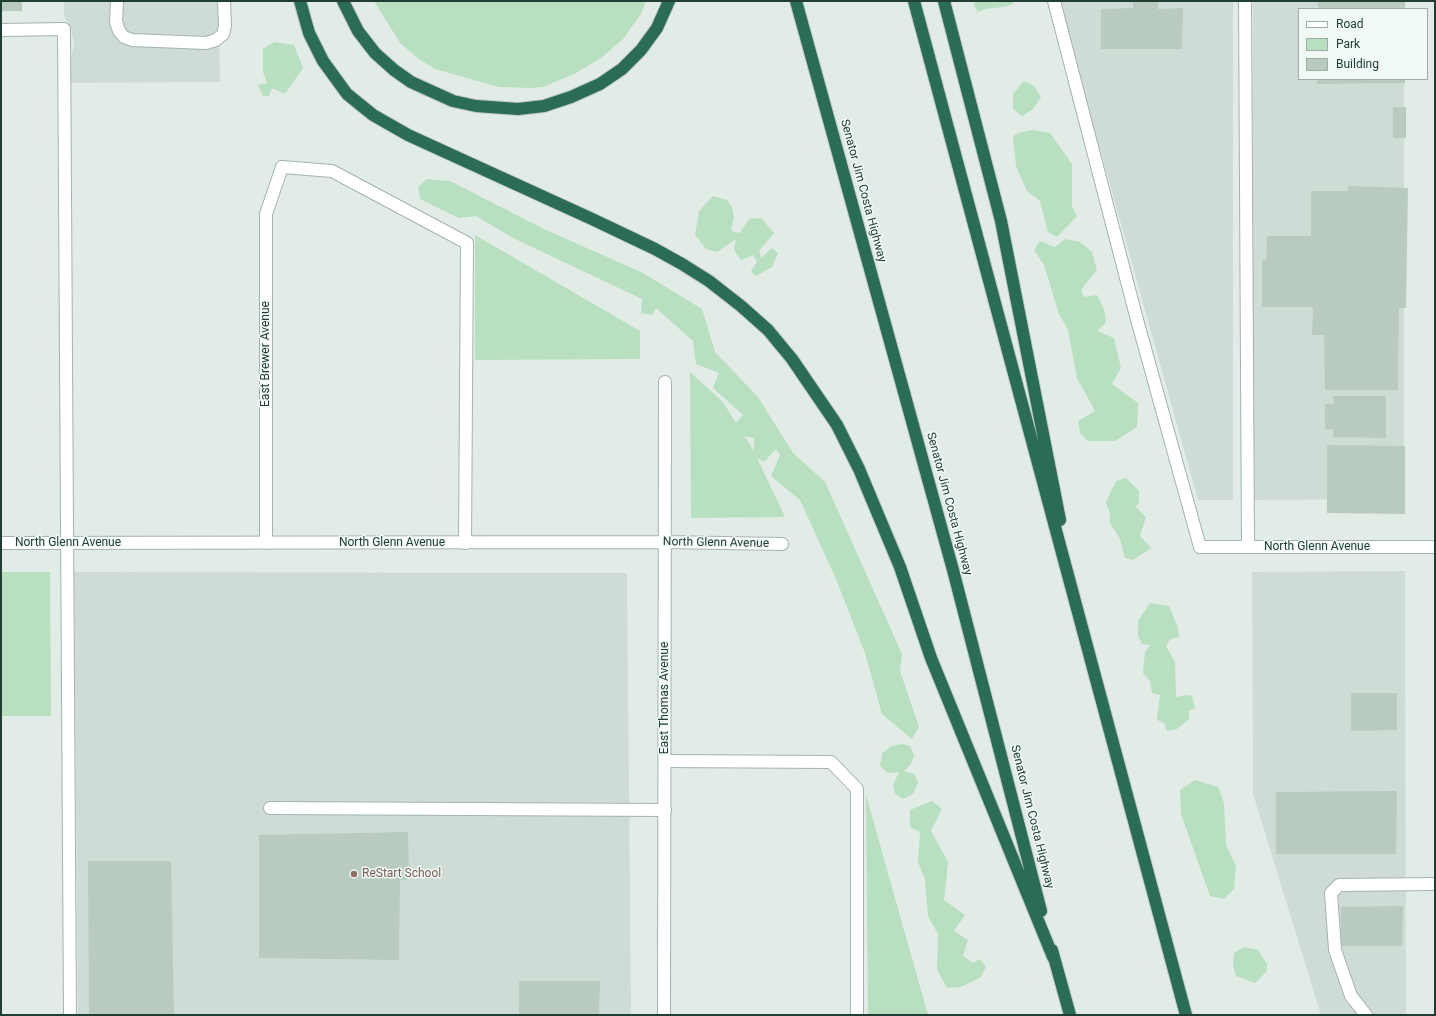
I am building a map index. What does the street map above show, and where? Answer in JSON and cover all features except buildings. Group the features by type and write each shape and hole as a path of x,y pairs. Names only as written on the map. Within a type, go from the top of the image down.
{"highway":[{"path":"300,1 309,33 326,66 347,94 373,115 408,135 599,222 682,264 709,281 741,306 768,330 792,359 837,425 859,469 900,567 931,658 1053,957"},
{"path":"344,1 358,31 375,53 394,70 411,82 453,101 483,107 518,109 544,106 571,98 600,84 616,72 640,50 657,28 669,1"},
{"name":"Senator Jim Costa Highway","path":"796,1 953,570 1053,957 1070,1015"},
{"path":"914,1 1186,1015"},
{"path":"944,1 1001,221 1082,631"}],"street":[{"path":"117,1 116,22 119,31 124,37 132,40 206,43 216,40 222,34 225,26 224,1"},
{"name":"North Glenn Avenue","path":"1054,1 1136,316 1200,547 1435,547"},
{"path":"1245,1 1248,547"},
{"path":"1,30 64,29 70,1015"},
{"name":"East Brewer Avenue","path":"266,543 266,214 282,167 332,171 467,243 465,543"},
{"name":"East Thomas Avenue","path":"664,1015 665,382"},
{"name":"North Glenn Avenue","path":"1,543 665,542 782,544"},
{"path":"664,761 831,762 857,789 857,1015"},
{"path":"270,808 664,810"},
{"path":"1366,1015 1351,996 1335,950 1331,893 1339,885 1435,884"}],"shaded area":[{"path":"64,1 219,1 220,82 64,83 64,74 71,60 74,44 71,29 64,16"},
{"path":"1053,1 1233,1 1233,500 1198,500 1080,77"},
{"path":"1253,1 1404,1 1404,8 1298,8 1298,80 1404,80 1404,499 1253,500"},
{"path":"1405,571 1406,1015 1321,1015 1253,794 1252,572"},
{"name":"ReStart School","path":"74,572 627,573 631,1015 78,1015"}],"green space":[{"path":"374,1 646,1 641,14 623,39 601,58 574,74 543,87 531,88 499,87 435,69 419,59 400,43"},
{"path":"978,1 1013,1 1013,4 985,9 978,12 973,4"},
{"path":"274,42 294,45 303,68 285,94 272,88 269,96 263,96 258,85 267,83 263,72 263,49"},
{"path":"1024,81 1034,86 1041,97 1033,109 1022,116 1013,109 1013,94"},
{"path":"1033,130 1050,133 1072,164 1072,206 1077,216 1057,237 1048,232 1040,201 1027,191 1016,166 1013,136 1021,132"},
{"path":"427,179 450,181 544,229 643,273 702,309 715,352 758,397 793,453 825,482 902,654 900,671 919,727 912,739 882,714 865,653 836,579 800,500 771,476 780,455 776,449 764,462 757,458 785,517 691,518 690,372 723,402 736,423 743,415 713,388 719,373 696,364 693,341 656,308 652,315 641,313 642,299 513,238 476,216 459,218 420,199 418,187","holes":["744,436 754,438 754,452"]},
{"path":"713,196 727,200 732,207 734,217 731,231 740,233 749,219 761,218 774,233 759,251 761,258 772,248 778,253 772,267 756,276 751,271 757,262 753,255 741,260 734,250 736,239 717,252 706,249 695,235 699,211"},
{"path":"475,235 640,331 640,359 475,360"},
{"path":"1065,239 1080,242 1092,252 1097,270 1081,290 1084,297 1097,295 1104,309 1106,322 1097,331 1114,338 1121,368 1112,384 1138,403 1137,427 1115,441 1088,441 1080,433 1078,421 1095,411 1077,378 1068,330 1059,314 1044,265 1034,250 1040,241 1055,247"},
{"path":"1126,478 1139,491 1139,502 1136,507 1146,517 1140,536 1151,548 1133,560 1125,558 1120,539 1110,523 1110,514 1106,502 1116,481"},
{"path":"1,572 50,572 51,716 1,716"},
{"path":"1150,603 1169,606 1178,628 1179,637 1170,639 1166,646 1175,662 1176,697 1187,695 1192,696 1195,708 1189,711 1189,719 1177,729 1167,731 1164,723 1157,720 1160,695 1152,693 1150,681 1143,673 1145,652 1150,645 1142,644 1138,636 1138,621"},
{"path":"902,744 910,746 914,755 911,764 904,771 914,774 918,782 913,794 903,799 895,794 893,785 899,772 888,773 880,766 882,753 892,746"},
{"path":"1195,780 1218,787 1224,803 1226,845 1236,866 1234,889 1224,899 1210,896 1181,814 1180,790"},
{"path":"866,795 928,1015 868,1015"},
{"path":"932,801 942,809 931,831 948,862 944,900 965,915 954,931 968,940 963,956 973,963 980,959 986,967 981,977 961,987 947,988 937,970 938,934 928,916 925,880 918,862 920,832 910,827 910,810"},
{"path":"1244,947 1258,950 1267,964 1267,971 1255,983 1236,976 1233,965 1234,953"}],"place":[{"name":"ReStart School","path":"354,874"}]}
